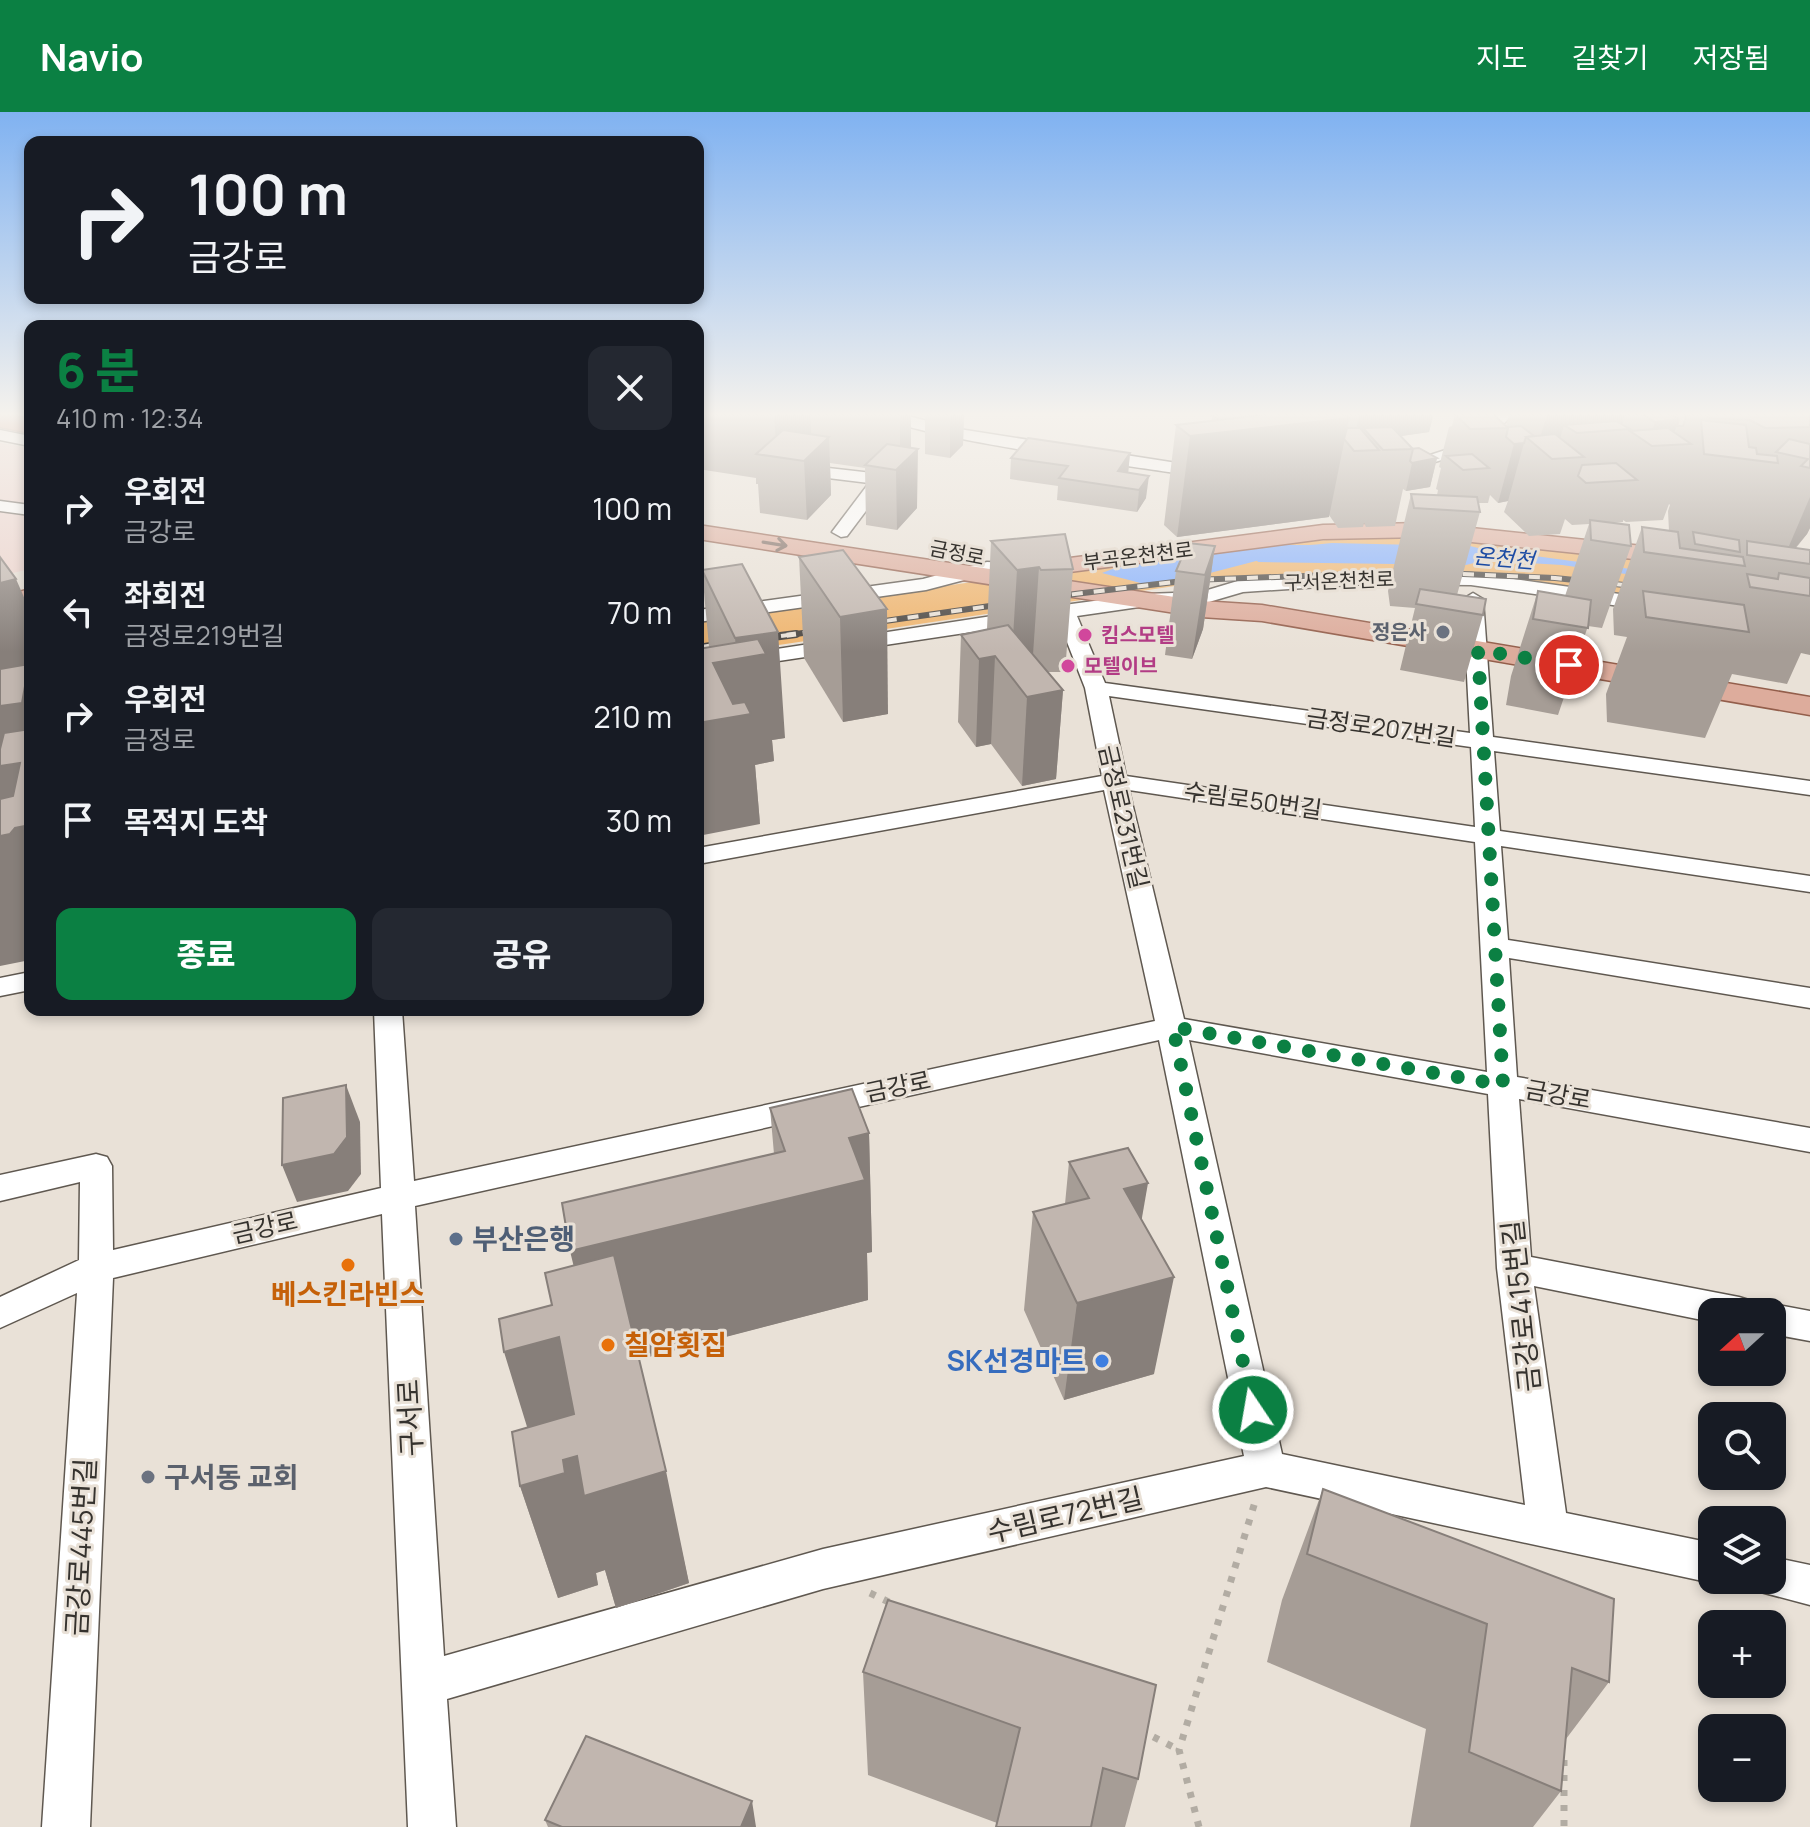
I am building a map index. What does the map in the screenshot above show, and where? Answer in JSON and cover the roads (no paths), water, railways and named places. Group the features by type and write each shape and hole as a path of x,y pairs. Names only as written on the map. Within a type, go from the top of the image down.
{"main road":[{"name":"금정로","path":"704,513 841,532 1143,596 1262,613 1810,706"},
{"name":"부곡온천천로","path":"1042,574 1323,532 1424,530 1703,559"},
{"name":"금정로","path":"704,533 999,577 1042,574"},
{"path":"1042,574 1058,599 1053,613"},
{"path":"0,586 24,580"},
{"path":"0,596 24,590"},
{"name":"금정로","path":"1143,596 1202,598 1262,613"},
{"path":"0,605 24,599"},
{"path":"0,616 24,610"}],"street":[{"path":"841,532 871,492"},
{"path":"0,506 24,509"},
{"path":"1401,512 1424,530"},
{"path":"704,615 926,584 961,572 1042,574"},
{"name":"구서온천천로","path":"1202,598 1241,586 1322,580 1471,579 1673,607"},
{"name":"금강로415번길","path":"1471,579 1478,650 1514,1268 1548,1527"},
{"path":"704,666 1053,613 1143,596"},
{"name":"금정로231번길","path":"1053,613 1075,629 1096,688 1113,781 1173,1027 1266,1469"},
{"name":"금정로207번길","path":"1096,688 1810,788"},
{"name":"수림로50번길","path":"704,855 1113,781 1810,884"},
{"path":"1495,947 1810,998"},
{"path":"0,987 24,982"},
{"name":"구서로","path":"388,1016 432,1827"},
{"name":"금강로","path":"0,1313 96,1268 398,1197 1173,1027 1810,1140"},
{"name":"금강로445번길","path":"0,1188 96,1166 96,1268 66,1827"},
{"path":"1514,1268 1698,1304"},
{"path":"1786,1322 1810,1326"},
{"name":"수림로72번길","path":"425,1684 823,1569 1266,1469 1698,1560"},
{"path":"1786,1580 1810,1585"}],"water":[{"name":"온천천","path":"1332,543 1461,546 1770,588 1810,600 1562,565 1370,553 1260,560 1156,587 1102,573 1129,564 1186,553"}],"waterway":[{"name":"온천천","path":"1270,555 1466,555"}],"railway":[{"path":"1050,597 1191,580 1413,572"},
{"path":"1441,573 1555,578 1644,587"},
{"path":"864,624 1011,603"},
{"path":"790,635 825,630"},
{"path":"790,635 796,634"},
{"path":"757,639 790,635"},
{"path":"781,636 790,635"},
{"path":"704,647 730,643"}],"place":[{"name":"정은사","path":"1443,632"},
{"name":"킴스모텔","path":"1085,635"},
{"name":"모텔이브","path":"1068,666"},
{"name":"부산은행","path":"456,1239"},
{"name":"베스킨라빈스","path":"348,1265"},
{"name":"칠암횟집","path":"608,1345"},
{"name":"SK선경마트","path":"1102,1361"},
{"name":"구서동 교회","path":"148,1477"}]}
